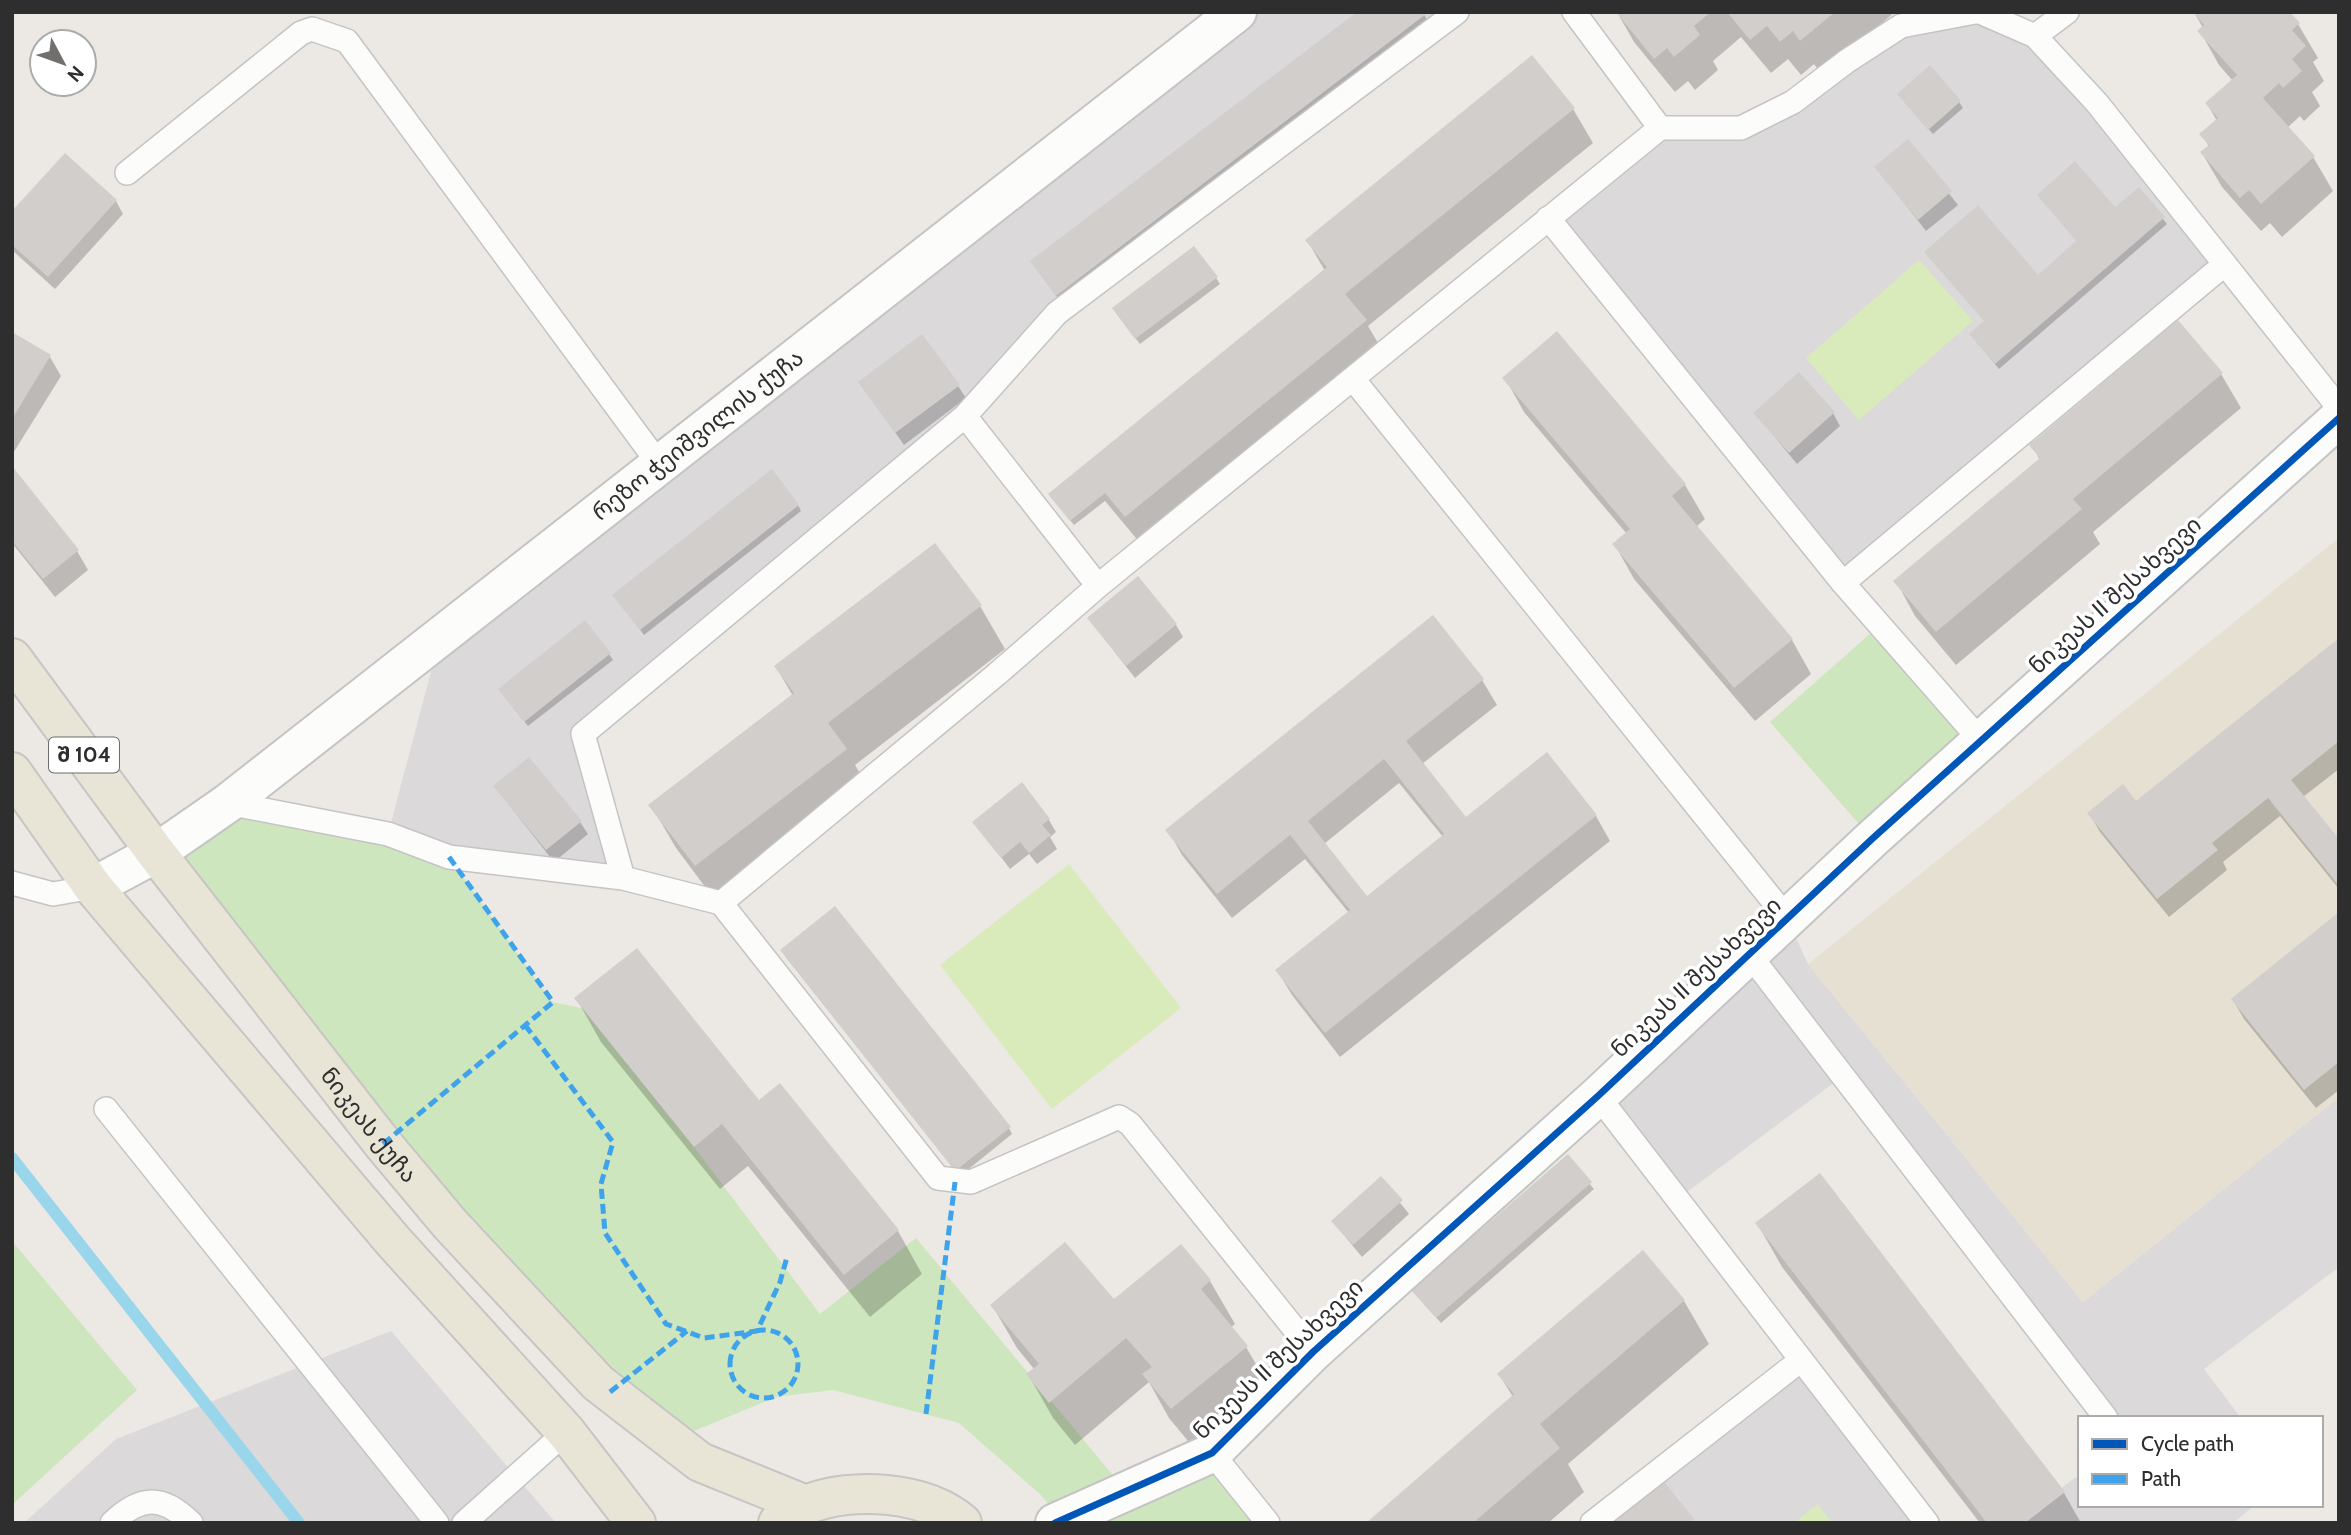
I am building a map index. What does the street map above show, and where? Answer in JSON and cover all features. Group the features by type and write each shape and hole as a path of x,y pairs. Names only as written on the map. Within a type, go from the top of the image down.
{"main road":[{"name":"ნიკეას ქუჩა","path":"12,657 156,853 383,1144 450,1224 598,1383 700,1462 792,1514 856,1493 908,1497 955,1516 962,1523"},
{"name":"შ 104","path":"12,772 93,887"},
{"path":"93,887 394,1242 566,1433 636,1523"}],"street":[{"name":"რეზო ჭეიშვილის ქუჩა","path":"93,887 156,853 228,803 1237,12"},
{"name":"ნიკეას II შესახვევი","path":"1055,1523 1212,1453 1313,1352 1598,1096 1787,918 2339,418"}],"lane":[{"path":"623,878 583,734 965,416 1057,313 1457,12"},
{"path":"1574,12 1660,128"},
{"path":"721,903 986,683 1098,586 1660,128 1741,128 1793,102 1847,61 1901,26 1977,12 2035,36 2097,103 2339,408"},
{"path":"2035,36 2067,12"},
{"path":"127,173 301,33 312,29 347,41 659,464"},
{"path":"1548,218 1843,583 1982,741"},
{"path":"1843,583 2225,264"},
{"path":"1353,379 1787,918"},
{"path":"965,416 1098,586"},
{"path":"228,803 388,834 449,857 623,878 721,903 938,1178 971,1182 1119,1117 1130,1124 1313,1352"},
{"path":"12,883 52,894 93,887"},
{"path":"1749,954 2104,1416"},
{"path":"1598,1096 1927,1523"},
{"path":"106,1110 437,1523"},
{"path":"1592,1523 1801,1360"},
{"path":"464,1523 566,1433"},
{"path":"1212,1453 1268,1523"},
{"path":"112,1523 122,1513 150,1500 174,1506 191,1523"}],"shaded area":[{"path":"1244,12 1457,12 1057,313 965,416 583,734 623,878 388,834 432,668"},
{"path":"1975,12 2035,36 2225,264 1843,583 1548,218 1660,128 1741,128 1901,26"},
{"path":"2339,538 2339,1097 2083,1302 1808,964"},
{"path":"1787,918 1808,964 2083,1302 2339,1097 2339,1267 2204,1369 2239,1416 2104,1416 1843,1076 1679,1198 1598,1096"},
{"path":"391,1331 556,1523 24,1523 116,1439"},
{"path":"1801,1360 1927,1523 1592,1523"},
{"path":"2078,1476 2078,1507 2253,1507 2233,1523 2015,1523"}],"green space":[{"path":"1919,260 1973,321 1859,420 1806,358"},
{"path":"1880,625 1982,742 1872,839 1770,722"},
{"path":"228,803 449,857 552,1002 591,1010 820,1314 916,1238 1126,1491 1212,1453 1268,1523 1064,1523 1042,1496 959,1423 833,1390 776,1397 694,1431 681,1448 598,1383 156,853"},
{"path":"1069,864 1181,1008 1052,1109 940,965"},
{"path":"12,1241 137,1390 12,1505"},
{"path":"1818,1504 1832,1523 1794,1523"}],"building":[{"path":"1357,12 1426,14 1056,296 1030,261"},
{"path":"1616,12 1711,12 1694,26 1700,35 1674,57 1667,48 1654,59"},
{"path":"1727,12 1835,12 1800,41 1793,31 1780,42 1767,26 1750,40"},
{"path":"2193,12 2290,12 2300,23 2292,30 2306,46 2292,59 2302,71 2283,88 2279,83 2263,98 2315,156 2261,204 2249,190 2240,198 2200,152 2209,145 2199,134 2218,118 2205,103 2237,75 2197,31 2204,25"},
{"path":"1532,55 1575,108 1345,294 1367,320 1125,517 1105,493 1070,521 1048,494 1327,267 1305,240"},
{"path":"1930,65 1961,101 1928,130 1897,94"},
{"path":"1908,139 1952,191 1918,220 1874,167"},
{"path":"65,153 117,200 48,277 12,245 12,211"},
{"path":"2075,161 2115,207 2139,187 2165,217 1995,364 1969,334 1984,321 1924,252 1978,205 2038,275 2076,241 2037,195"},
{"path":"1194,246 1218,277 1135,339 1112,308"},
{"path":"2178,320 2223,373 2073,499 2082,509 1936,632 1893,581 2040,458 2029,445"},
{"path":"1557,331 1686,484 1672,496 1793,639 1734,688 1612,544 1630,529 1502,378"},
{"path":"12,332 51,355 12,419"},
{"path":"922,334 960,385 895,433 858,382"},
{"path":"1799,372 1835,412 1789,453 1753,413"},
{"path":"12,466 79,550 43,579 12,541"},
{"path":"772,469 799,505 640,630 612,595"},
{"path":"935,543 982,605 828,723 847,749 695,866 648,805 794,693 774,666"},
{"path":"1138,576 1177,624 1126,666 1087,618"},
{"path":"1433,615 1484,679 1406,741 1466,817 1547,752 1597,815 1325,1033 1275,970 1350,910 1290,835 1217,894 1165,830","holes":["1384,759 1444,834 1367,896 1308,821"]},
{"path":"585,620 611,653 524,722 498,689"},
{"path":"2339,638 2339,741 2291,780 2339,839 2339,886 2268,798 2212,843 2218,850 2157,899 2087,813 2123,784 2136,801"},
{"path":"529,757 582,821 546,850 493,786"},
{"path":"1022,782 1050,819 1042,825 1051,835 1029,853 1020,842 1001,858 972,822"},
{"path":"835,906 1011,1127 955,1171 780,950"},
{"path":"2339,912 2339,1062 2304,1090 2231,999"},
{"path":"637,948 759,1100 780,1083 899,1230 844,1275 722,1124 694,1147 574,998"},
{"path":"1568,1154 1592,1182 1436,1318 1411,1290"},
{"path":"1820,1173 2065,1492 2025,1523 1987,1523 1755,1223"},
{"path":"1381,1176 1403,1200 1353,1245 1331,1221"},
{"path":"1065,1242 1114,1299 1181,1244 1211,1280 1201,1289 1248,1346 1171,1409 1142,1374 1152,1367 1126,1338 1049,1403 1026,1374 1039,1364 990,1305"},
{"path":"1643,1250 1685,1300 1540,1424 1560,1448 1473,1523 1366,1523 1514,1394 1497,1374"},
{"path":"1662,1479 1694,1519 1689,1523 1606,1523"}],"waterway":[{"path":"12,1158 299,1523"}],"marked path":[{"path":"383,1144 553,1002 449,857"},
{"path":"525,1025 613,1142 601,1184 605,1233 666,1324 704,1338 757,1331 780,1282 787,1257"},
{"path":"926,1414 955,1182"},
{"path":"764,1330 777,1333 788,1340 795,1351 798,1364 795,1377 788,1388 777,1395 764,1398 751,1395 740,1388 733,1377 730,1364 733,1351 740,1340 751,1333 764,1330"},
{"path":"610,1392 687,1331"}],"cycle path":[{"path":"1055,1523 1212,1453 1313,1352 1598,1096 1872,839 2339,418"}]}
